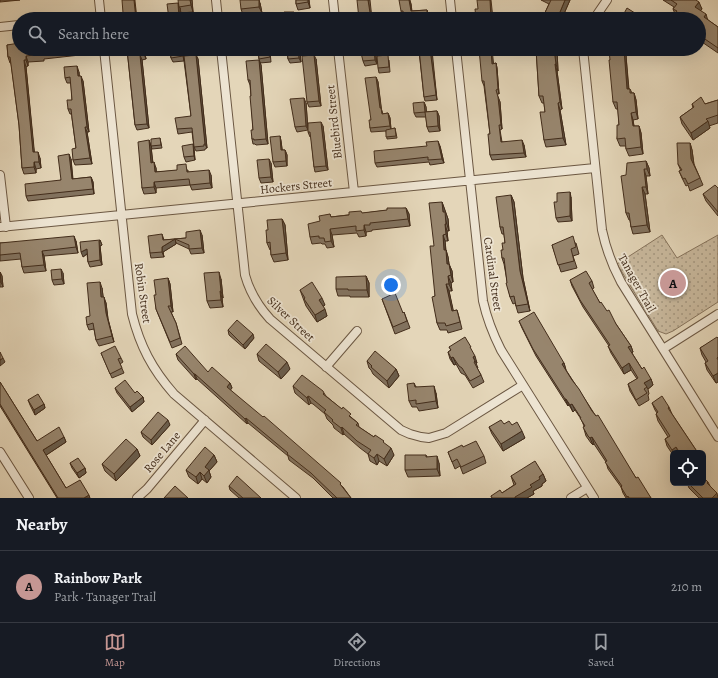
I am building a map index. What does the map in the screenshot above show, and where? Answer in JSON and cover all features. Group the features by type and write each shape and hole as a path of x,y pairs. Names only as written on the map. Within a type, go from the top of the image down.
{"street":[{"path":"99,0 100,12"},
{"path":"216,0 217,12"},
{"path":"333,0 334,12"},
{"path":"450,0 451,12"},
{"path":"599,12 607,0"},
{"path":"0,27 12,26"},
{"name":"Robin Street","path":"105,56 132,314 143,349 162,380 174,394 296,498"},
{"name":"Silver Street","path":"222,56 245,275 254,298 270,319 401,430 421,437 429,438 446,433 523,385"},
{"name":"Bluebird Street","path":"339,56 354,192"},
{"name":"Cardinal Street","path":"457,56 469,180 483,301 487,318 493,335 501,350 594,498"},
{"name":"Tanager Trail","path":"584,56 602,230 610,261 621,282 662,349 718,437"},
{"name":"Hockers Street","path":"3,227 595,168"},
{"path":"0,175 3,227"},
{"path":"662,349 718,314"},
{"path":"326,367 357,331"},
{"name":"Rose Lane","path":"137,498 147,489 205,420"},
{"path":"0,452 29,498"},
{"path":"571,498 587,488"}],"shaded area":[{"path":"662,235 677,258 718,235 718,302 666,334 658,331 617,264"}],"building":[{"path":"122,0 134,0 135,12 123,12"},
{"path":"178,0 190,0 191,5 179,7"},
{"path":"240,0 259,0 259,7 241,9"},
{"path":"296,0 308,0 308,2 296,4"},
{"path":"357,0 368,0 370,12 358,12"},
{"path":"399,0 409,0 411,11 427,10 427,12 403,12 401,11"},
{"path":"477,0 490,0 491,12 475,12 475,9 478,9"},
{"path":"551,0 565,0 560,12 545,12"},
{"path":"671,0 696,0 699,2 695,7 703,12 676,12 673,9 677,4"},
{"path":"178,3 179,12 168,12 167,4"},
{"path":"627,8 633,12 625,12"},
{"path":"706,18 718,27 718,48 706,40"},
{"path":"12,44 12,56 26,56 26,60 24,60 33,152 38,152 39,162 34,162 34,167 22,168 19,125 7,45"},
{"path":"128,56 140,56 147,124 135,125"},
{"path":"171,56 183,56 171,58"},
{"path":"184,56 196,56 204,146 194,147 192,128 177,129 175,118 191,116"},
{"path":"259,56 270,56 270,57 259,59"},
{"path":"288,56 299,56 299,58 288,59"},
{"path":"302,56 314,56 319,101 307,102"},
{"path":"362,56 375,56 375,60 363,61"},
{"path":"377,56 388,56 389,67 378,68"},
{"path":"420,56 431,56 436,95 424,97"},
{"path":"480,56 491,56 492,64 496,63 498,89 496,90 501,125 499,125 501,142 522,140 524,153 490,155 488,134 490,134 484,81 482,81"},
{"path":"536,56 555,56 560,102 558,103 563,138 544,140 540,112 545,112 543,96 539,96"},
{"path":"610,56 625,56 627,89 630,89 630,93 634,93 636,112 631,113 633,126 639,126 641,147 626,149 625,138 617,139 617,125 619,125 617,102 613,102"},
{"path":"259,60 266,139 254,140 252,139 251,130 253,130 250,80 248,80 246,61"},
{"path":"77,66 78,76 81,76 87,127 85,127 90,158 73,160 72,149 76,148 71,109 68,109 67,100 72,100 70,77 65,78 64,67"},
{"path":"376,77 380,108 382,114 388,113 390,126 370,128 369,120 371,120 365,78"},
{"path":"701,97 705,104 718,100 718,115 706,119 708,121 691,133 680,117 694,107 692,104"},
{"path":"304,98 306,126 295,127 290,99"},
{"path":"424,102 425,112 414,113 413,103"},
{"path":"437,111 438,126 427,127 425,112"},
{"path":"321,122 326,166 314,167 310,132 308,132 308,123"},
{"path":"395,128 396,136 386,137 386,130"},
{"path":"280,136 281,150 285,150 286,161 273,162 270,137"},
{"path":"160,138 161,145 151,146 151,139"},
{"path":"149,140 151,163 154,162 155,172 177,170 177,165 186,164 187,172 209,170 210,183 190,185 189,179 154,182 154,187 142,188 138,142"},
{"path":"438,141 442,159 428,160 428,157 375,163 374,151 427,146 426,142"},
{"path":"677,143 690,143 691,159 700,178 688,184 685,178 683,179 679,171 682,170 678,164"},
{"path":"193,144 194,156 184,157 182,146"},
{"path":"69,154 72,179 91,177 93,189 26,196 25,184 61,180 58,156"},
{"path":"269,159 271,177 259,178 257,160"},
{"path":"646,161 647,169 644,169 646,187 642,187 647,225 631,227 629,213 626,213 621,176 626,175 627,163"},
{"path":"715,185 718,188 718,212 703,194"},
{"path":"570,192 570,216 556,218 554,202 557,202 557,193"},
{"path":"511,195 520,271 528,304 516,306 514,296 510,297 506,283 504,258 502,258 501,250 503,250 502,243 505,243 503,227 500,227 496,197"},
{"path":"442,202 446,224 446,234 443,235 444,250 446,250 447,264 449,264 451,275 448,276 449,284 446,284 452,311 457,310 460,322 446,326 445,323 437,323 432,297 435,296 430,246 434,246 429,203"},
{"path":"387,208 406,208 408,219 370,223 370,225 364,225 364,230 356,231 356,226 330,229 331,241 325,242 324,238 319,238 319,236 310,237 308,224 320,221 319,216 330,214 331,217 349,215 349,212 361,211 362,213 387,210"},
{"path":"282,219 286,253 271,255 270,242 267,243 267,220"},
{"path":"200,230 202,248 189,249 189,245 175,239 186,238 186,232"},
{"path":"162,234 163,240 175,239 162,247 162,252 150,253 148,236"},
{"path":"74,236 76,247 42,251 44,265 22,267 20,253 0,255 0,243"},
{"path":"573,236 576,247 571,249 574,261 558,265 552,245"},
{"path":"100,240 100,260 88,262 87,249 81,252 80,242"},
{"path":"61,269 62,279 52,280 51,270"},
{"path":"586,271 592,281 589,283 600,303 601,302 607,311 609,310 616,324 631,346 628,347 642,369 644,367 651,379 644,383 647,387 644,389 647,393 636,400 628,384 638,378 629,363 622,368 608,346 610,345 580,300 570,280"},
{"path":"219,272 221,300 207,301 204,273"},
{"path":"366,276 367,290 336,289 336,277"},
{"path":"168,278 171,306 168,306 176,323 180,338 170,342 156,309 154,295 156,295 154,280"},
{"path":"100,282 101,297 104,297 106,313 112,336 96,340 93,323 87,325 86,317 90,316 87,283"},
{"path":"312,282 322,298 319,300 325,309 315,315 304,299 305,298 300,290"},
{"path":"395,293 407,321 393,327 382,299"},
{"path":"534,312 564,363 562,364 572,380 592,411 596,416 598,415 636,478 638,477 651,498 627,497 621,487 622,486 605,462 607,461 592,437 590,438 588,436 583,427 585,426 581,418 572,404 570,405 565,399 533,349 519,321"},
{"path":"237,320 253,334 243,345 228,330"},
{"path":"465,337 475,356 473,357 474,362 481,375 470,381 462,368 453,357 451,358 448,352 451,350 449,347"},
{"path":"717,337 718,373 713,376 705,363 708,361 700,348"},
{"path":"266,344 287,362 278,372 257,354"},
{"path":"115,346 121,358 118,359 122,368 110,374 101,353"},
{"path":"185,346 208,372 212,367 230,383 227,387 263,417 264,416 341,483 340,484 351,498 337,498 311,473 287,454 288,453 246,418 245,419 194,374 176,354"},
{"path":"375,351 396,369 387,381 371,367 372,366 367,361"},
{"path":"0,352 3,358 0,360"},
{"path":"302,375 323,391 323,394 351,414 349,416 358,423 356,425 374,437 375,435 391,448 384,459 377,454 374,458 368,454 371,450 332,421 333,420 324,412 326,410 310,397 308,396 307,398 293,386"},
{"path":"125,380 135,393 137,391 143,397 130,407 115,388"},
{"path":"0,382 37,441 59,427 64,437 43,450 66,488 80,480 89,495 84,498 58,498 0,404"},
{"path":"414,383 415,387 434,386 436,401 416,404 416,400 409,401 407,384"},
{"path":"38,394 44,404 34,410 28,400"},
{"path":"662,396 669,407 668,408 696,450 678,450 676,447 672,450 665,439 670,436 656,414 658,412 652,403"},
{"path":"158,412 168,420 151,440 141,432"},
{"path":"501,420 504,424 509,421 512,425 517,422 522,431 501,444 489,427"},
{"path":"126,439 137,449 114,474 102,464"},
{"path":"476,441 484,456 461,467 457,459 452,462 448,452 462,445 463,447"},
{"path":"205,447 214,455 205,467 209,470 204,476 200,472 196,477 186,470"},
{"path":"405,455 426,455 426,457 437,456 437,469 405,470"},
{"path":"78,458 85,468 77,473 70,463"},
{"path":"535,461 543,474 539,477 540,479 530,485 532,487 515,498 492,498 491,496 500,490 502,493 516,484 511,476"},
{"path":"237,476 261,498 243,498 229,486"},
{"path":"706,480 717,493 712,498 703,498 691,486 706,486"},
{"path":"175,486 188,498 164,498"}],"place":[{"name":"Rainbow Park","path":"673,283"}]}
